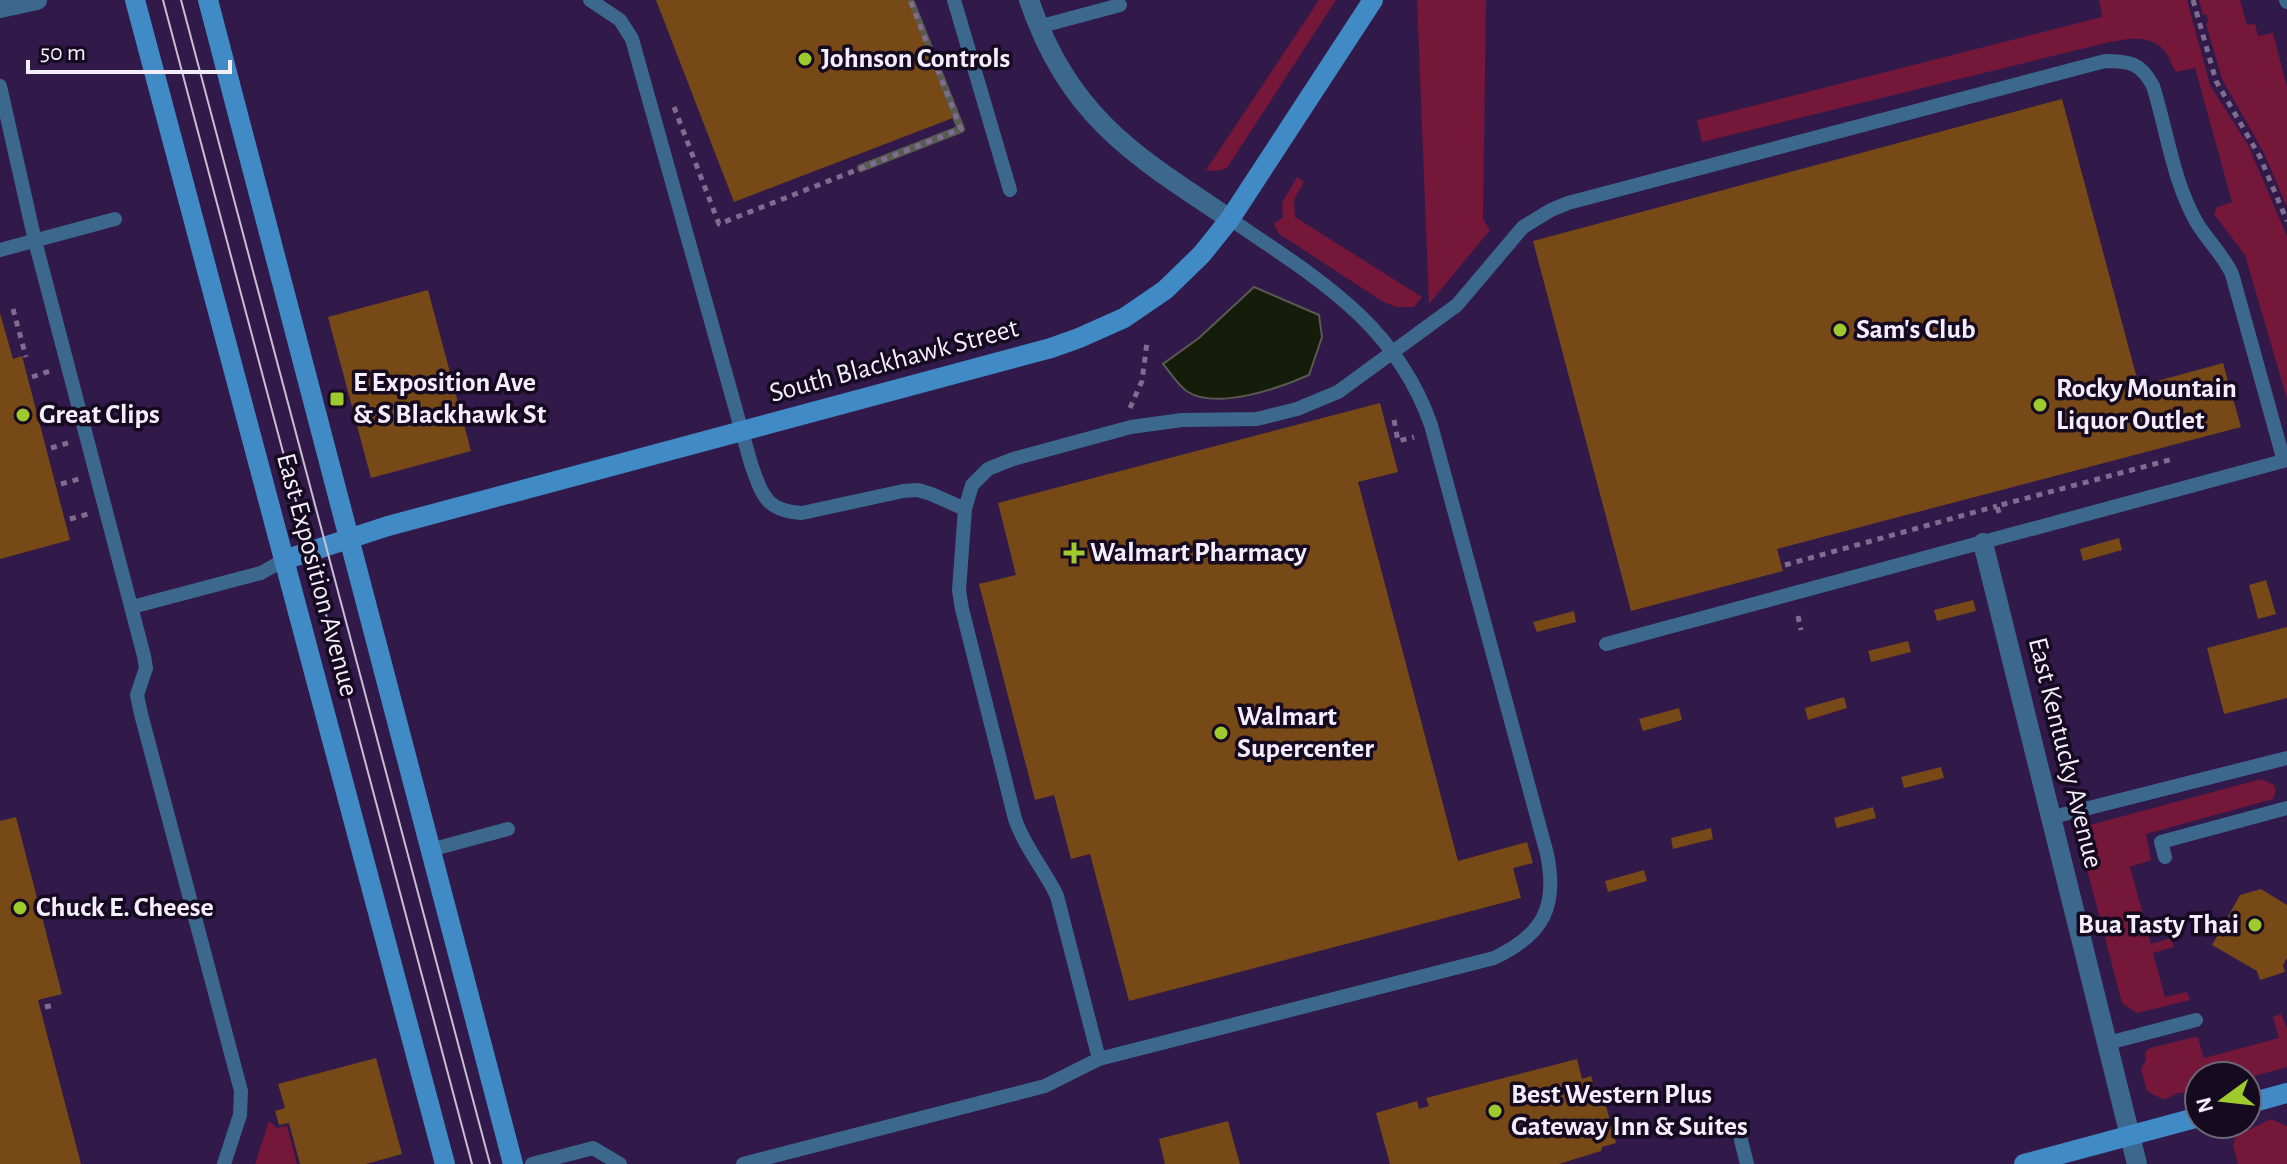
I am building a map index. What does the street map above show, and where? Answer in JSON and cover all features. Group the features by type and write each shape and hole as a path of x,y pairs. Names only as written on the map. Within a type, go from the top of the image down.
{"street":[{"path":"0,8 37,0"},
{"name":"East Exposition Avenue","path":"135,0 445,1164"},
{"name":"East Exposition Avenue","path":"208,0 513,1164"},
{"path":"1029,0 1038,27 1067,82 1087,109 1114,137 1154,169 1230,219"},
{"name":"South Blackhawk Street","path":"284,560 348,538 1051,348 1098,330 1142,306 1179,278 1230,219 1373,0"},
{"name":"East Kentucky Avenue","path":"1983,543 2137,1164"},
{"path":"2263,1100 2287,1093"},
{"path":"2024,1164 2183,1121"}],"lane":[{"path":"590,0 620,20 632,39 757,484 764,498 774,508 787,513 818,511 887,494 918,490 965,509"},
{"path":"954,0 1010,190"},
{"path":"1038,27 1120,5"},
{"path":"1099,1059 1057,896 1050,880 1027,848 1015,819 966,633 959,590 965,509 970,490 978,477 1001,463 1154,422 1239,421 1297,409 1338,392 1457,305 1510,240 1523,227 1551,210 2105,61 2133,63 2146,72 2153,86 2188,204 2197,224 2224,256 2241,299 2286,461 1606,644"},
{"path":"0,86 35,241 146,668 137,695 139,704 241,1091 240,1115 224,1164"},
{"path":"0,250 115,219"},
{"path":"743,1164 1045,1086 1099,1059 1494,958 1523,943 1544,917 1552,887 1543,838 1431,425 1418,391 1369,322 1333,289 1230,219"},
{"path":"132,607 261,573 284,560"},
{"path":"2053,817 2286,761"},
{"path":"2165,857 2161,842 2287,808"},
{"path":"430,850 508,829"},
{"path":"2108,1043 2196,1020"},
{"path":"1741,1140 1747,1164"},
{"path":"532,1164 593,1148 620,1164"}],"path":[{"path":"719,224 961,129 910,0"},
{"path":"2193,0 2216,81 2260,157 2287,221"},
{"path":"13,309 26,357"},
{"path":"1122,418 1137,396 1147,342"},
{"path":"32,377 50,371"},
{"path":"41,413 60,407"},
{"path":"1394,420 1398,441 1419,436"},
{"path":"51,448 68,443"},
{"path":"1785,565 1998,510 2173,459"},
{"path":"61,484 79,479"},
{"path":"70,519 88,514"},
{"path":"1798,616 1801,630"},
{"path":"45,1007 54,1005"}],"shaded area":[{"path":"1319,0 1336,0 1227,168 1206,170"},
{"path":"1417,0 1486,0 1483,219 1490,230 1429,304"},
{"path":"2099,0 2187,0 2210,85 2248,145 2287,236 2287,399 2245,255 2214,214 2217,207 2232,202 2195,68 2176,72 2165,51 2151,41 2110,42 1702,142 1697,120 2102,17"},
{"path":"2199,0 2240,0 2247,25 2255,24 2258,36 2273,33 2287,87 2287,207 2263,151 2222,79 2206,24 2207,15 2203,15"},
{"path":"1297,177 1304,182 1294,200 1295,217 1422,297 1414,307 1396,307 1382,301 1279,234 1274,224 1283,217 1282,203"},
{"path":"1254,287 1319,315 1322,337 1309,375 1266,391 1231,398 1200,397 1188,392 1163,364 1199,338"},
{"path":"2261,779 2274,785 2273,799 2146,834 2151,860 2130,867 2151,944 2171,938 2174,947 2153,953 2165,997 2187,992 2190,1000 2137,1013 2122,1003 2082,850 2087,836 2085,828"},
{"path":"2281,1014 2287,1028 2287,1067 2263,1074 2263,1060 2183,1060 2183,1093 2164,1100 2147,1091 2141,1069 2146,1060 2145,1052 2150,1048 2195,1037 2204,1058 2279,1038 2273,1017"},
{"path":"2271,1119 2287,1126 2287,1164 2238,1164 2235,1140 2263,1140 2263,1123"},
{"path":"269,1121 277,1128 287,1126 297,1164 255,1164"}],"building":[{"name":"Johnson Controls","path":"656,0 908,0 953,118 734,202"},
{"name":"Sam's Club","path":"2062,99 2139,386 2223,363 2241,427 1777,549 1783,571 1631,611 1533,241"},
{"path":"428,290 471,451 371,478 328,317"},
{"path":"0,313 13,359 22,356 70,540 0,559"},
{"name":"Walmart Supercenter","path":"1380,403 1398,472 1358,482 1458,861 1527,842 1533,863 1513,868 1521,898 1129,1001 1090,854 1071,859 1054,795 1035,800 979,584 1016,575 998,503"},
{"path":"2119,538 2122,550 2083,561 2080,549"},
{"path":"2266,580 2276,614 2258,619 2249,585"},
{"path":"1973,600 1976,611 1937,621 1934,610"},
{"path":"1574,611 1576,622 1537,632 1533,622"},
{"path":"2287,627 2287,698 2224,714 2207,648"},
{"path":"1908,641 1911,652 1871,662 1868,651"},
{"path":"1844,697 1847,708 1808,720 1805,708"},
{"path":"1679,708 1682,720 1643,731 1639,719"},
{"path":"1941,767 1944,778 1904,788 1901,777"},
{"path":"1873,807 1876,818 1837,828 1834,818"},
{"path":"16,817 62,994 38,1000 81,1164 0,1164 0,821"},
{"path":"1711,828 1713,839 1673,849 1671,838"},
{"path":"1644,870 1647,881 1608,892 1605,881"},
{"name":"Bua Tasty Thai","path":"2261,889 2287,905 2287,958 2283,965 2285,972 2260,980 2257,971 2212,945 2240,895"},
{"path":"376,1058 402,1154 366,1164 300,1164 289,1123 279,1125 275,1111 285,1108 278,1084"},
{"name":"Best Western Plus Gateway Inn & Suites","path":"1577,1059 1582,1079 1591,1076 1597,1097 1603,1095 1616,1143 1559,1164 1390,1164 1376,1113 1417,1101 1419,1109 1429,1106 1426,1098"},
{"path":"1228,1121 1240,1164 1165,1164 1159,1139"}],"waterway":[{"path":"861,168 961,129 910,0"}],"tram line":[{"path":"163,0 472,1164"},
{"path":"181,0 490,1164"}],"place":[{"name":"Johnson Controls","path":"805,59"},
{"name":"Sam's Club","path":"1840,330"},
{"name":"E Exposition Ave & S Blackhawk St","path":"337,399"},
{"name":"Rocky Mountain Liquor Outlet","path":"2040,405"},
{"name":"Great Clips","path":"23,415"},
{"name":"Walmart Pharmacy","path":"1074,553"},
{"name":"Walmart Supercenter","path":"1221,733"},
{"name":"Chuck E. Cheese","path":"20,908"},
{"name":"Bua Tasty Thai","path":"2255,925"},
{"name":"Best Western Plus Gateway Inn & Suites","path":"1495,1111"}]}
